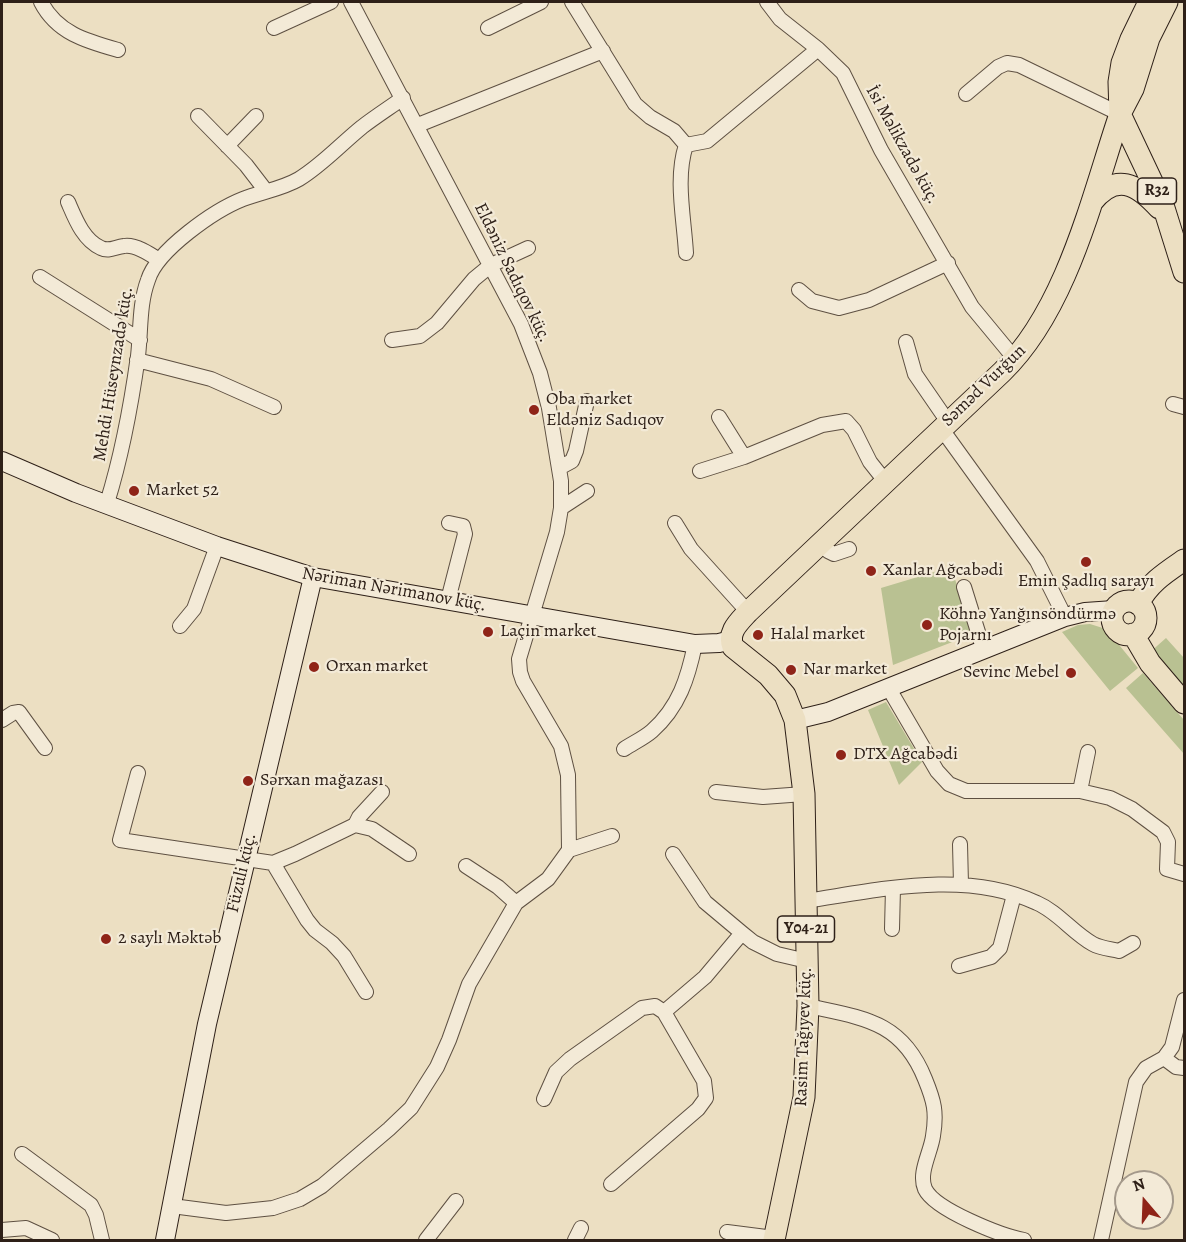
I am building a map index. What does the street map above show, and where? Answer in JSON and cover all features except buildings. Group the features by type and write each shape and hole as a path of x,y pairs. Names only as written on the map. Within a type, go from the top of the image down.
{"main road":[{"path":"1120,114 1119,82 1122,63 1149,2"},
{"name":"Səməd Vurğun","path":"731,640 732,632 748,612 1015,359 1040,325 1065,276 1120,114 1133,89 1149,38 1167,2"},
{"name":"R32","path":"1120,114 1169,221 1185,272"},
{"path":"1089,205 1108,186 1129,185 1148,195 1169,221"},
{"path":"1138,604 1144,592 1155,580 1185,560"},
{"path":"1127,601 1138,604 1144,611 1145,621 1142,628 1133,634 1117,630 1112,621 1114,610 1127,601"},
{"path":"1133,634 1150,663 1185,703"},
{"name":"Rasim Tağıyev küç.","path":"731,640 733,647 778,685 785,695 795,720 804,794 808,1006 804,1097 774,1239"}],"street":[{"path":"41,2 56,23 79,39 118,50"},
{"path":"274,28 331,2"},
{"name":"Eldəniz Sadıqov küç.","path":"351,2 521,324 540,374 549,408 559,468 561,508 557,532 519,659 523,681 561,746 568,775 569,850"},
{"path":"488,28 541,2"},
{"path":"572,2 635,104 650,117 674,131 686,145"},
{"name":"İsi Məlikzadə küç.","path":"767,2 780,19 818,49 843,73 880,150 972,307 1015,359"},
{"path":"686,145 707,141 818,49"},
{"path":"417,125 603,51"},
{"path":"966,94 998,67 1006,63 1019,64 1120,114"},
{"name":"Mehdi Hüseynzadə küç.","path":"108,503 118,467 137,360 143,295 148,277 159,260 171,246 212,216 241,200 297,180 363,126 403,98"},
{"path":"198,116 266,191"},
{"path":"227,146 256,116"},
{"path":"686,145 681,160 686,252"},
{"path":"68,202 81,230 100,248 113,250 124,246 134,247 159,260"},
{"path":"392,340 420,336 437,323 474,279 491,266 528,248"},
{"path":"800,290 812,301 839,308 869,300 948,263"},
{"path":"40,277 140,340"},
{"path":"906,342 915,374 944,425 1032,553 1065,617"},
{"path":"137,360 211,380 274,407"},
{"path":"559,468 572,461 587,401"},
{"path":"718,417 744,457"},
{"path":"699,471 744,457 822,425 846,421 854,430 870,462 885,481"},
{"name":"Nəriman Nərimanov küç.","path":"2,461 50,483 217,546 313,577 695,645 718,644 731,640"},
{"path":"561,508 587,491"},
{"path":"448,600 465,534 463,526 449,523"},
{"path":"675,523 691,549 748,612"},
{"path":"821,543 834,554 849,549"},
{"path":"180,626 194,609 217,546"},
{"name":"Füzuli küç.","path":"165,1240 207,1024 313,577"},
{"path":"964,586 982,648"},
{"path":"795,720 828,712 982,648 1065,617 1093,611 1114,610"},
{"path":"624,749 652,730 679,698 688,677 695,645"},
{"path":"888,687 937,771 949,784 966,791 1080,791 1110,798 1132,809 1163,832 1168,842 1167,869 1185,874"},
{"path":"2,720 19,712 45,748"},
{"path":"1080,791 1088,752"},
{"path":"138,773 120,840 273,863 355,825 359,817 382,792"},
{"path":"716,792 763,797 804,794"},
{"path":"355,825 372,829 409,854"},
{"path":"172,1206 226,1213 273,1208 300,1198 322,1186 411,1108 437,1067 450,1040 469,984 516,903 548,879 569,850 612,836"},
{"path":"960,844 961,884"},
{"path":"673,854 705,902 753,942 777,954 807,961"},
{"path":"273,863 306,920 344,956 366,992"},
{"path":"466,866 498,887 516,903"},
{"path":"805,901 893,888 961,884 1000,889 1038,903 1094,944 1119,951 1132,943"},
{"path":"892,929 893,888"},
{"path":"959,966 991,957 1000,948 1014,894"},
{"path":"664,1012 705,977 742,933"},
{"path":"1101,1240 1136,1082 1146,1068 1164,1058 1172,1047 1185,1000"},
{"path":"544,1099 556,1072 570,1059 642,1008 655,1006 664,1012 704,1081 706,1098 698,1109 611,1184"},
{"path":"808,1006 866,1019 888,1030 904,1042 915,1056 935,1102 933,1138 923,1172 924,1188 935,1202 988,1230 1024,1240"},
{"path":"1164,1058 1176,1067 1185,1068"},
{"path":"22,1154 91,1205 102,1240"},
{"path":"426,1240 456,1201"},
{"path":"2,1230 26,1228 52,1240"},
{"path":"727,1232 774,1239"}],"green space":[{"path":"951,567 973,634 893,665 881,588"},
{"path":"1090,624 1106,629 1138,668 1110,691 1062,632 1078,625"},
{"path":"1166,638 1184,658 1184,693 1148,654"},
{"path":"1143,673 1184,720 1184,754 1126,688"},
{"path":"886,702 922,762 899,785 868,710"}],"place":[{"name":"Oba market Eldəniz Sadıqov","path":"534,410"},
{"name":"Market 52","path":"134,491"},
{"name":"Emin Şadlıq sarayı","path":"1086,562"},
{"name":"Xanlar Ağcabədi","path":"871,571"},
{"name":"Köhnə Yanğınsöndürmə Pojarnı","path":"927,625"},
{"name":"Laçin market","path":"488,632"},
{"name":"Halal market","path":"758,635"},
{"name":"Orxan market","path":"314,667"},
{"name":"Nar market","path":"791,670"},
{"name":"Sevinc Mebel","path":"1071,673"},
{"name":"DTX Ağcabədi","path":"841,755"},
{"name":"Sərxan mağazası","path":"248,781"},
{"name":"2 saylı Məktəb","path":"106,939"}]}
